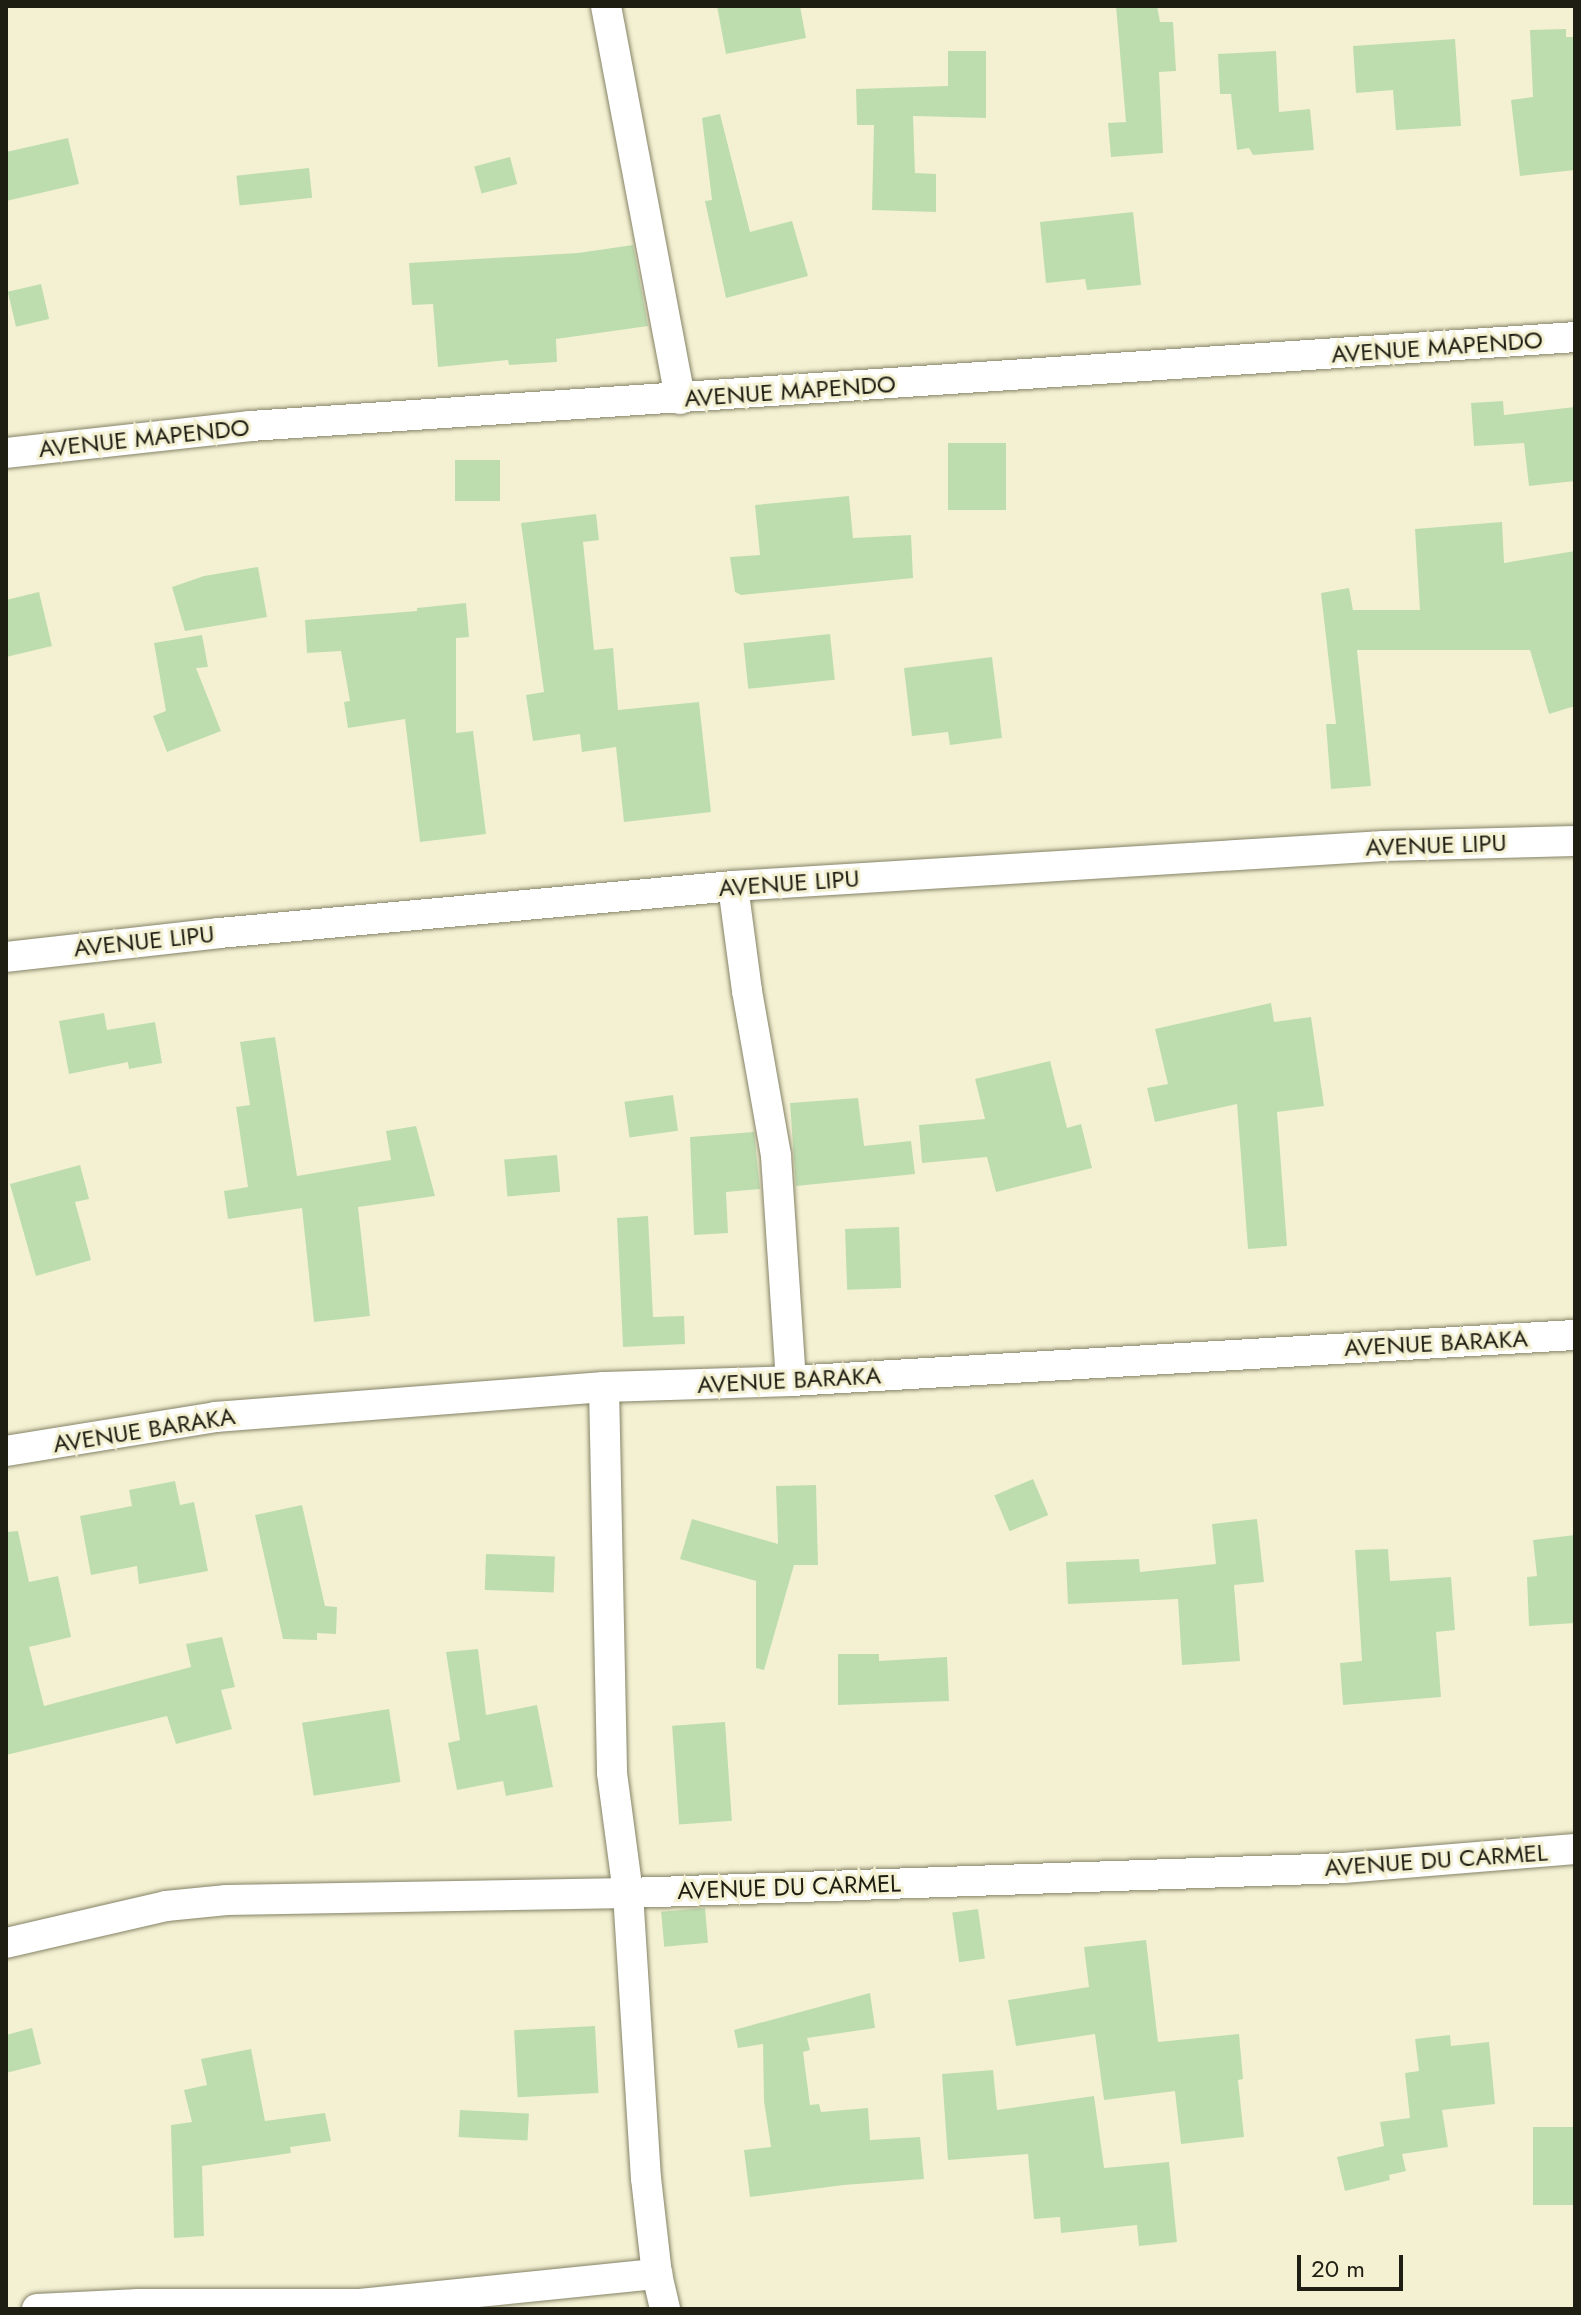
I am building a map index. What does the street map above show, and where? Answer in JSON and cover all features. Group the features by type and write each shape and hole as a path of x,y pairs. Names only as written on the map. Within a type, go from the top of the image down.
{"street":[{"path":"606,6 680,399"},
{"name":"AVENUE MAPENDO","path":"6,453 250,426 1575,337"},
{"name":"AVENUE LIPU","path":"6,957 219,933 733,886 1384,846 1575,841"},
{"path":"733,886 747,991 776,1156 791,1381"},
{"name":"AVENUE BARAKA","path":"6,1451 215,1417 604,1387 791,1381 1575,1335"},
{"path":"604,1387 612,1773 628,1893 646,2178 657,2274 665,2309"},
{"name":"AVENUE DU CARMEL","path":"6,1943 135,1912 227,1900 628,1893 1343,1868 1575,1849"},
{"path":"37,2309 139,2304 205,2307 397,2302 657,2274"}],"building":[{"path":"717,6 800,6 806,38 726,54"},
{"path":"1116,6 1157,6 1160,22 1173,22 1176,71 1159,72 1163,153 1111,157 1108,123 1126,122"},
{"path":"1566,29 1566,37 1575,37 1575,170 1520,176 1511,100 1533,97 1530,30"},
{"path":"1455,39 1461,126 1396,130 1393,90 1356,93 1353,46"},
{"path":"948,51 986,51 986,118 913,116 915,173 936,174 936,212 872,210 874,125 857,125 856,89 948,86"},
{"path":"1276,51 1279,112 1310,109 1314,150 1253,155 1249,148 1237,150 1231,94 1220,94 1218,54"},
{"path":"720,114 750,232 792,221 808,276 726,298 705,201 712,200 702,118"},
{"path":"68,138 79,184 6,201 6,152"},
{"path":"510,157 517,184 482,194 474,167"},
{"path":"309,168 312,198 240,205 236,176"},
{"path":"1133,212 1141,285 1087,290 1085,279 1046,283 1040,222"},
{"path":"633,245 648,326 556,339 557,362 509,365 508,360 438,367 433,304 412,305 409,263 578,253"},
{"path":"41,284 49,319 16,327 8,292"},
{"path":"1503,401 1504,415 1575,407 1575,481 1529,486 1524,443 1474,446 1471,403"},
{"path":"948,443 1006,443 1006,510 948,510"},
{"path":"455,460 500,460 500,501 455,501"},
{"path":"849,496 853,538 911,535 913,578 741,595 735,592 730,557 760,555 755,505"},
{"path":"596,514 599,540 583,542 594,650 613,648 618,710 699,702 711,812 624,822 616,747 582,752 580,734 533,741 526,695 544,692 521,523"},
{"path":"1502,522 1504,563 1575,551 1575,706 1549,714 1530,650 1357,650 1371,786 1331,789 1326,724 1336,724 1321,593 1349,588 1353,610 1420,610 1415,529"},
{"path":"258,567 267,617 185,631 172,587 204,576"},
{"path":"39,592 52,646 6,657 6,600"},
{"path":"466,603 469,637 456,638 456,733 473,731 486,834 420,842 405,719 348,728 344,702 350,701 341,651 307,653 305,620 417,611 417,608"},
{"path":"830,634 835,680 748,689 743,643"},
{"path":"202,635 208,667 196,668 221,731 167,752 153,716 166,711 154,643"},
{"path":"992,657 1002,738 950,745 948,732 912,736 904,668"},
{"path":"1271,1003 1274,1022 1311,1017 1324,1106 1277,1112 1287,1246 1248,1249 1237,1104 1155,1122 1147,1088 1168,1084 1155,1029"},
{"path":"104,1013 107,1030 155,1022 162,1063 129,1069 128,1062 69,1074 59,1021"},
{"path":"275,1037 297,1176 391,1160 386,1131 416,1126 435,1196 358,1207 370,1316 314,1322 302,1208 228,1219 224,1191 248,1187 236,1107 250,1105 240,1042"},
{"path":"1050,1061 1067,1128 1081,1124 1092,1168 996,1192 987,1157 922,1163 919,1125 985,1119 975,1079"},
{"path":"673,1095 678,1131 629,1137 624,1102"},
{"path":"858,1098 864,1146 911,1141 915,1174 796,1186 790,1103"},
{"path":"754,1132 760,1189 726,1192 728,1233 694,1235 690,1137"},
{"path":"557,1155 560,1192 507,1196 504,1160"},
{"path":"80,1165 89,1199 75,1202 91,1260 36,1276 10,1184"},
{"path":"648,1216 653,1317 684,1316 685,1344 623,1347 617,1218"},
{"path":"899,1227 901,1288 847,1290 845,1229"},
{"path":"1033,1479 1048,1515 1010,1531 994,1495"},
{"path":"175,1481 180,1505 194,1502 208,1571 139,1584 137,1566 91,1575 80,1516 132,1506 129,1490"},
{"path":"816,1485 818,1565 794,1565 764,1670 756,1668 756,1581 680,1559 692,1519 778,1544 776,1486"},
{"path":"302,1505 325,1606 337,1607 336,1634 317,1633 317,1640 283,1639 255,1515"},
{"path":"1257,1519 1264,1582 1234,1585 1240,1661 1182,1665 1178,1599 1068,1604 1066,1562 1139,1559 1140,1572 1216,1564 1212,1524"},
{"path":"18,1531 29,1582 58,1576 71,1637 29,1647 44,1706 191,1667 186,1644 222,1637 235,1687 221,1690 232,1729 176,1744 167,1716 6,1755 6,1532"},
{"path":"1575,1535 1575,1623 1529,1626 1527,1577 1537,1576 1533,1540"},
{"path":"1388,1549 1390,1581 1451,1577 1455,1630 1436,1632 1441,1697 1343,1705 1340,1663 1362,1661 1355,1550"},
{"path":"486,1554 555,1556 554,1592 485,1590"},
{"path":"478,1649 486,1715 537,1705 553,1787 506,1796 503,1781 457,1790 448,1743 460,1740 446,1652"},
{"path":"838,1654 879,1654 879,1661 947,1657 949,1701 838,1705"},
{"path":"389,1709 401,1782 314,1796 302,1723"},
{"path":"725,1722 732,1821 679,1824 672,1726"},
{"path":"705,1908 708,1943 664,1947 661,1912"},
{"path":"978,1909 985,1959 959,1962 952,1913"},
{"path":"1146,1940 1158,2042 1239,2034 1243,2079 1238,2080 1244,2137 1181,2144 1175,2091 1104,2100 1095,2034 1016,2046 1008,2000 1089,1987 1084,1947"},
{"path":"870,1993 875,2028 807,2038 810,2050 803,2052 810,2105 819,2104 821,2112 868,2108 870,2140 920,2137 924,2179 750,2197 744,2150 771,2147 764,2101 763,2044 738,2048 734,2030"},
{"path":"595,2026 599,2093 518,2097 514,2030"},
{"path":"32,2028 41,2064 6,2073 6,2035"},
{"path":"1450,2035 1451,2046 1489,2042 1495,2104 1442,2110 1448,2147 1402,2154 1406,2171 1389,2175 1390,2180 1345,2191 1337,2157 1384,2146 1380,2122 1410,2118 1405,2073 1419,2071 1415,2039"},
{"path":"251,2049 265,2121 325,2113 331,2141 290,2147 291,2153 202,2166 204,2236 174,2238 171,2125 192,2122 184,2090 207,2085 201,2059"},
{"path":"993,2070 997,2110 1094,2096 1104,2168 1169,2162 1177,2242 1139,2246 1137,2225 1061,2233 1060,2217 1034,2219 1028,2154 948,2160 942,2074"},
{"path":"460,2110 529,2114 527,2141 459,2137"},
{"path":"1533,2127 1575,2127 1575,2205 1533,2205"}]}
